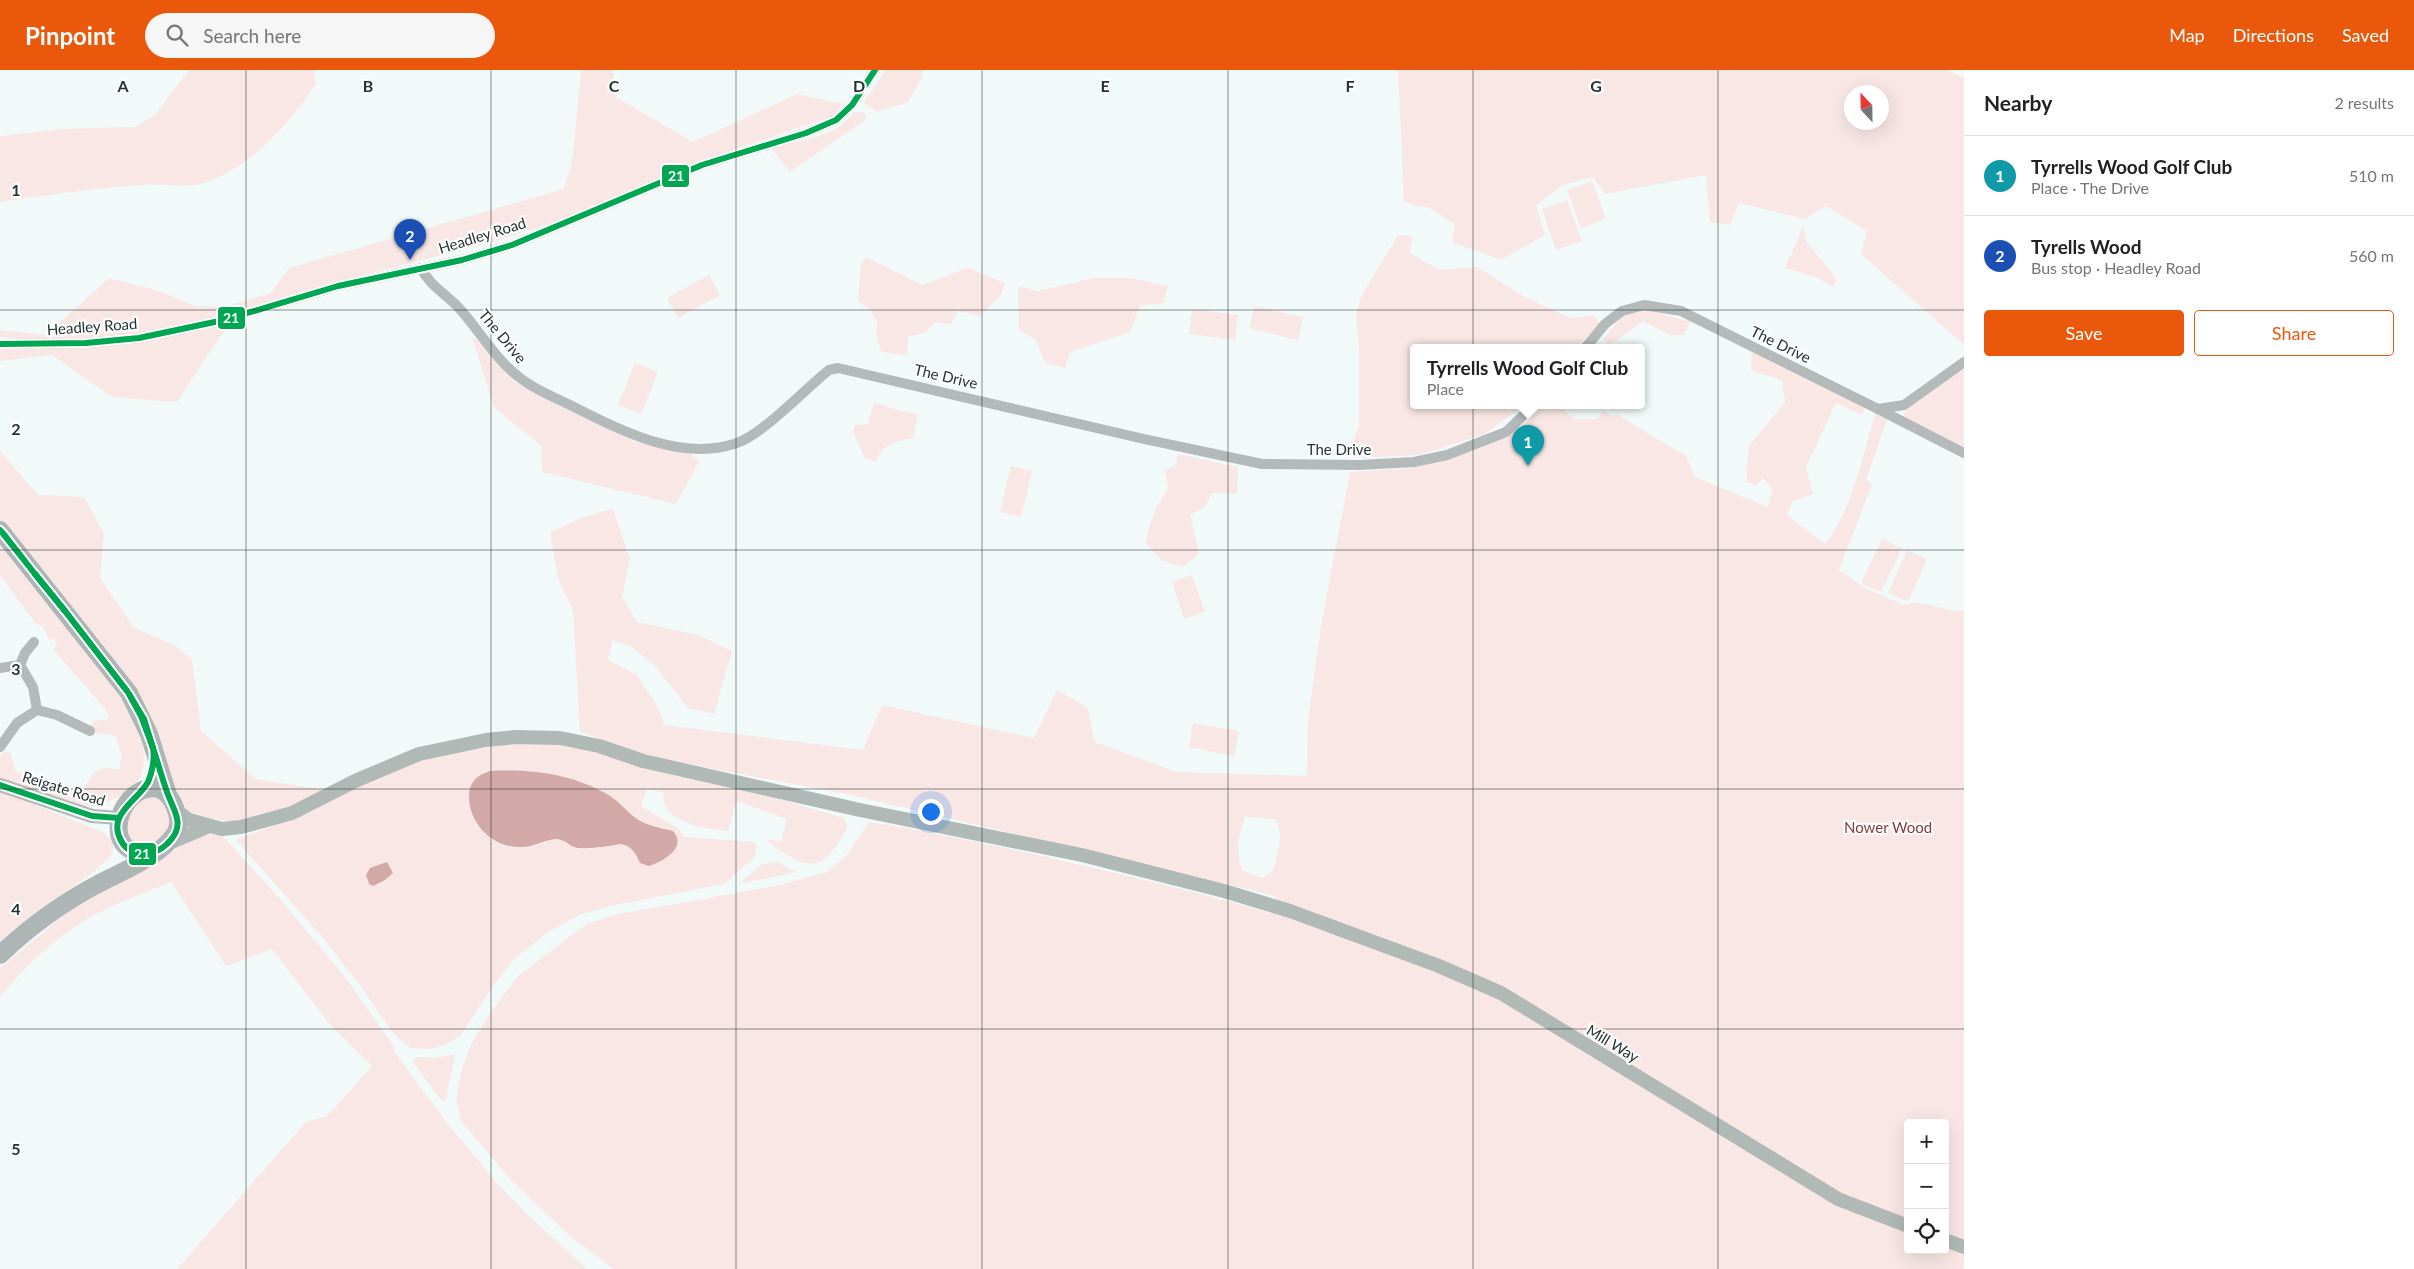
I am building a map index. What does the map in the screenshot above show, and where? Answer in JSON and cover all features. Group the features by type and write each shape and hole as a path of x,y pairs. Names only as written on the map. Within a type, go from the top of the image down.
{"highway":[{"path":"0,530 129,693 142,716 168,795 177,811 178,822 175,834 161,848 118,875 98,884 47,918 0,955"},
{"path":"154,752 148,782 125,805 119,818 121,840 126,847 136,854 161,848"},
{"path":"141,791 151,788 160,789 168,795"},
{"path":"98,884 122,858 126,847"}],"main road":[{"name":"Mill Way","path":"209,826 222,829 241,827 292,813 393,763 455,744 516,737 560,738 599,746 643,761 1082,855 1224,891 1290,911 1439,966 1501,993 1838,1199 1904,1224"},
{"name":"Reigate Road","path":"0,785 92,816 119,818"},
{"path":"177,811 189,820 209,826"},
{"path":"161,848 209,826"},
{"path":"1949,1242 1964,1248"}],"street":[{"name":"Headley Road","path":"0,344 86,344 139,338 224,320 338,286 462,260 512,244 702,165 814,130 836,120 852,106 875,70"},
{"name":"The Drive","path":"421,268 427,280 454,302 510,370 520,378 606,423 653,442 690,448 718,448 739,443 763,427 829,370 838,368 1144,439 1262,464 1360,465 1414,462 1447,455 1506,432 1530,409"},
{"name":"The Drive","path":"1588,344 1605,324 1622,311 1644,305 1681,311 1964,453"},
{"path":"1878,409 1904,405 1964,362"},
{"path":"20,665 25,653 34,642"},
{"path":"0,668 20,665"},
{"path":"20,665 33,687 37,710"},
{"path":"0,747 17,723 37,710 57,715 90,731"}],"green space":[{"path":"189,70 313,70 316,83 282,128 268,142 237,167 204,183 190,186 151,185 108,188 0,202 0,136 61,129 136,127 155,115"},
{"path":"584,70 613,70 616,97 693,142 797,94 843,104 833,116 697,162 577,214 497,241 336,282 221,315 224,331 177,402 112,397 52,355 0,361 0,349 47,349 46,340 0,337 0,330 46,335 109,278 159,291 195,306 224,307 271,293 289,268 564,189 572,161 581,74"},
{"path":"886,70 923,70 921,79 908,102 877,112 864,102"},
{"path":"1398,70 1947,70 1964,78 1964,345 1861,254 1867,231 1826,206 1805,219 1739,203 1730,225 1710,222 1706,175 1605,194 1593,177 1563,185 1536,205 1545,235 1501,260 1452,242 1455,224 1427,207 1415,206 1404,201"},
{"path":"854,112 861,112 867,116 864,121 790,172 770,147 827,133 846,121"},
{"path":"1592,181 1606,219 1581,228 1567,190"},
{"path":"1567,200 1582,241 1556,250 1542,209"},
{"path":"1803,227 1806,241 1836,278 1834,287 1816,277 1785,268"},
{"path":"1398,235 1412,236 1410,253 1439,270 1477,267 1527,298 1570,318 1594,316 1600,323 1580,344 1410,344 1410,409 1519,409 1485,434 1419,455 1356,458 1350,451 1359,425 1359,348 1356,313 1361,296"},
{"path":"866,257 922,285 968,268 1005,283 1001,295 980,316 958,311 951,324 934,322 927,332 908,337 907,355 881,352 876,334 877,321 870,310 858,301 861,265"},
{"path":"709,275 720,295 678,318 667,298"},
{"path":"1093,278 1130,278 1168,286 1163,303 1140,306 1130,332 1070,352 1065,368 1045,363 1036,340 1019,330 1018,286 1038,291"},
{"path":"1255,306 1303,317 1298,340 1249,328"},
{"path":"1192,309 1238,315 1235,340 1189,334"},
{"path":"1645,309 1690,322 1684,335 1670,335 1643,321 1616,341 1608,343 1603,339 1624,314"},
{"path":"472,337 483,343 512,380 540,397 636,442 691,454 699,462 676,504 542,472 541,445 494,408"},
{"name":"Nower Wood","path":"1756,352 1865,407 1862,415 1836,403 1806,467 1813,494 1793,501 1787,515 1825,544 1834,532 1849,500 1875,414 1887,419 1866,480 1872,484 1839,570 1865,588 1904,605 1916,602 1956,611 1964,610 1964,1269 614,1269 571,1237 510,1179 461,1121 456,1099 462,1068 471,1045 488,1016 518,976 588,923 619,914 780,885 827,872 846,856 869,822 938,834 1051,858 1134,877 1271,913 1276,896 851,795 657,758 580,732 573,610 558,578 550,532 584,517 613,509 630,559 622,596 637,622 698,635 732,651 714,714 688,708 654,665 631,646 612,640 608,660 636,674 656,704 665,725 863,750 882,705 1034,738 1057,690 1087,707 1095,742 1177,772 1307,776 1308,720 1321,626 1350,472 1402,469 1439,462 1517,430 1540,409 1563,409 1574,419 1597,419 1604,411 1614,417 1616,414 1686,456 1695,477 1768,507 1773,489 1763,478 1756,485 1746,482 1749,446 1785,402 1782,381 1751,369 1752,353","holes":["1245,817 1276,819 1281,838 1273,871 1263,878 1243,871 1238,844"]},
{"path":"635,363 658,372 641,414 618,405"},
{"path":"1964,368 1964,449 1903,417 1907,407"},
{"path":"874,403 918,415 913,436 915,437 886,447 876,462 864,457 853,431 855,425 868,424"},
{"path":"0,451 38,495 84,497 104,534 100,578 134,628 174,645 192,659 201,731 256,779 326,790 278,811 232,822 192,815 184,806 168,775 153,726 0,521"},
{"path":"1178,454 1238,467 1237,494 1212,493 1205,507 1190,515 1199,554 1183,567 1161,560 1146,543 1154,514 1168,489 1165,470 1175,466"},
{"path":"1011,466 1032,471 1021,517 1000,512"},
{"path":"1882,539 1902,548 1881,592 1861,583"},
{"path":"0,540 122,693 143,741 144,765 139,781 118,797 96,807 67,803 0,780 0,756 4,751 10,753 16,771 49,785 82,792 92,775 100,769 111,768 119,770 122,756 115,735 92,733 90,725 94,721 109,719 106,710 53,649 57,646 54,638 49,640 43,626 36,624 0,575"},
{"path":"1907,550 1927,559 1908,602 1888,593"},
{"path":"1192,575 1205,612 1184,619 1172,582"},
{"path":"1193,723 1239,731 1234,756 1189,747"},
{"path":"516,743 576,745 647,769 772,797 844,818 847,828 830,854 822,861 814,864 804,863 782,852 768,842 769,839 781,842 787,819 737,801 728,831 709,829 676,817 668,811 664,803 664,793 647,789 641,806 679,829 684,837 754,842 757,846 754,858 724,884 610,906 579,915 547,933 514,959 460,1036 443,1046 428,1049 410,1048 393,1033 362,988 324,939 236,840 283,822 372,779 421,759","holes":["490,771 530,771 567,778 608,796 641,822 673,831 640,863 631,849 621,844 600,848 576,848 561,840 554,839 524,847 511,847 500,844 491,839 477,821 473,811 470,787"]},
{"path":"0,791 103,832 113,842 113,853 90,874 48,903 0,943"},
{"path":"161,796 171,815 169,829 161,838 139,848 127,835 126,821 130,809 143,798"},
{"path":"215,832 222,835 280,899 345,977 395,1048 393,1050 446,1122 498,1184 530,1217 587,1269 177,1269 306,1122 327,1116 372,1066 331,1026 272,949 226,966 171,882 108,908 72,929 33,961 0,997 0,968 70,910 170,854 194,837 204,833"},
{"path":"776,861 797,872 739,884 761,865"},
{"path":"453,1054 455,1057 445,1101 441,1100 412,1061 416,1057 435,1058"}],"shaded area":[{"path":"490,771 537,772 552,774 582,783 610,796 642,822 673,831 677,837 675,848 666,858 649,866 640,863 631,849 621,844 595,848 579,848 555,839 526,847 512,847 502,844 485,833 479,826 470,808 469,792 474,780"},
{"path":"387,862 393,873 385,880 373,886 369,884 366,875 370,868"}],"transit line":[{"name":"21","path":"0,344 86,343 139,338 224,320 338,286 462,260 512,245 702,165 806,133 836,120 852,105 875,70"},
{"name":"21","path":"0,530 3,533 35,574 0,530"},
{"name":"21","path":"35,574 65,611"},
{"name":"21","path":"35,574 65,611"},
{"name":"21","path":"65,611 127,691"},
{"name":"21","path":"65,611 127,691"},
{"name":"21","path":"129,694 144,719 153,748"},
{"name":"21","path":"129,694 141,716 153,748"},
{"name":"21","path":"153,748 178,824 173,837 162,848 152,853 139,854 130,851 123,844 118,834 117,825 124,810 148,782 153,766 153,748"},
{"name":"21","path":"0,785 92,816 119,818"}],"place":[{"name":"Tyrells Wood","path":"410,260"},
{"name":"Tyrrells Wood Golf Club","path":"1528,466"}]}
